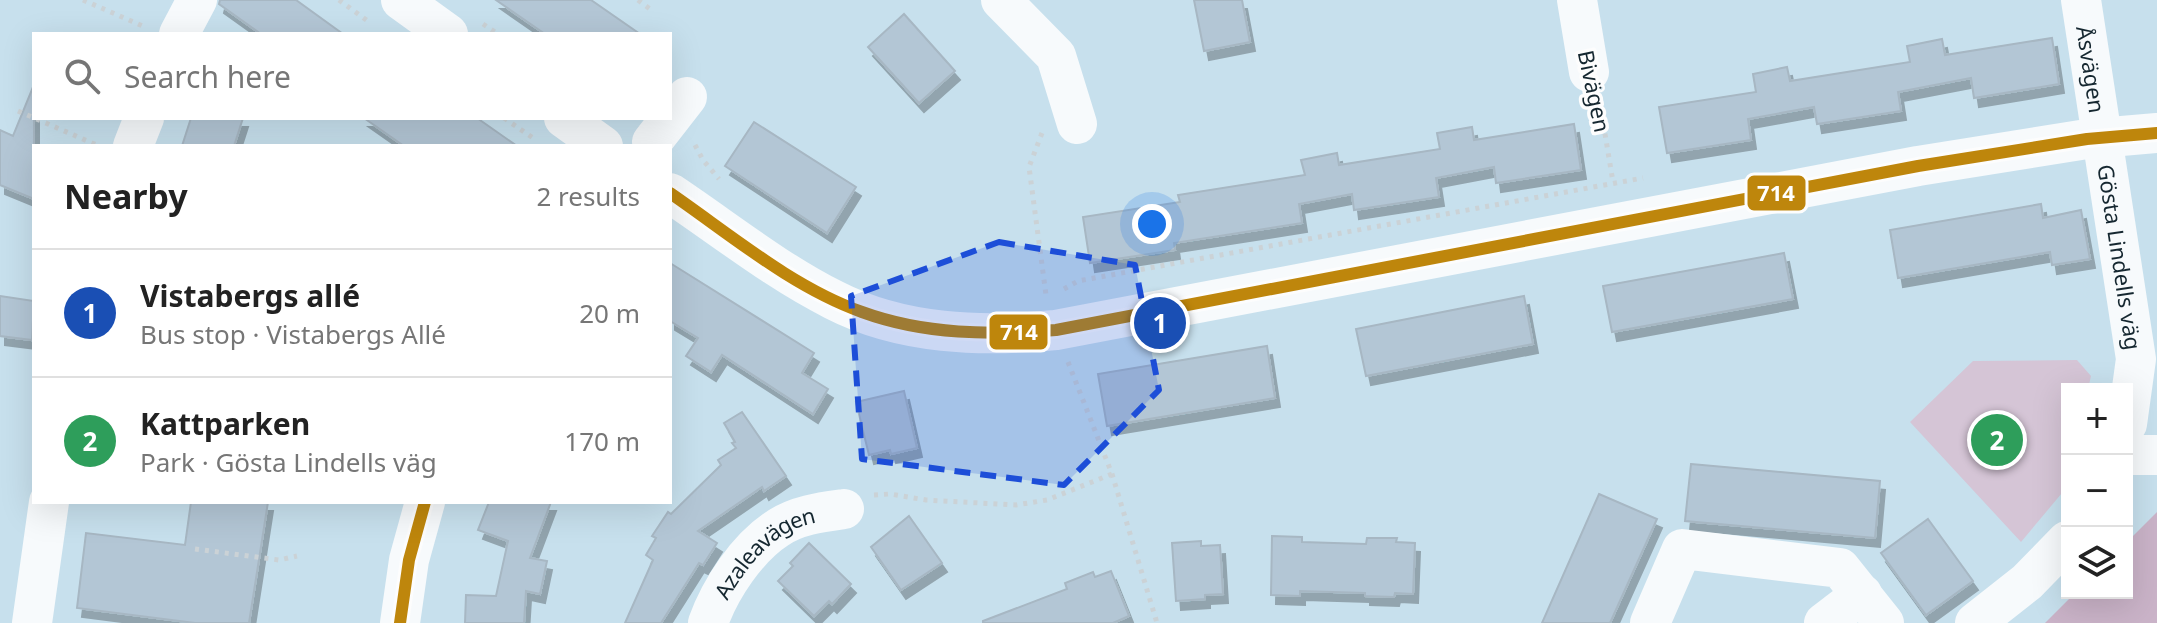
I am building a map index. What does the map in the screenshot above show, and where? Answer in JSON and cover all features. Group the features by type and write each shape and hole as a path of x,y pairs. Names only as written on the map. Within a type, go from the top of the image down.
{"street":[{"path":"164,31 197,0"},
{"path":"1001,0 1056,56 1077,124"},
{"name":"Bivägen","path":"1577,0 1589,72"},
{"name":"Åsvägen","path":"2081,0 2104,138"},
{"path":"388,13 442,32"},
{"path":"134,144 143,120"},
{"path":"567,120 600,144"},
{"path":"672,192 798,280 837,302 889,320 932,330 1008,335 1051,314 1918,166 2157,133"},
{"name":"Gösta Lindells väg","path":"2104,138 2136,359 2133,383"},
{"path":"2133,455 2157,455"},
{"path":"32,623 49,504"},
{"path":"400,623 409,560 424,504"},
{"name":"Azaleavägen","path":"708,623 731,579 752,551 778,527 813,514 844,509"},
{"path":"1975,623 2027,582 2061,547"},
{"path":"1650,623 1682,549 1840,568 1873,608 1824,623"}],"path":[{"path":"83,0 164,31"},
{"path":"339,0 388,13"},
{"path":"638,0 654,12"},
{"name":"Bivägen","path":"1589,72 1599,99 1613,182"},
{"path":"18,111 32,117"},
{"path":"1077,124 1052,114 1029,167 1051,314 1112,474 1157,623"},
{"path":"39,120 95,144"},
{"path":"507,120 540,144"},
{"path":"659,135 675,122 727,186"},
{"path":"1051,314 1078,281 1644,178"},
{"path":"844,509 874,495 890,494 926,500 1016,505 1047,500 1112,474"},
{"path":"195,549 279,560 297,556"}],"highlighted area":[{"path":"999,242 1135,265 1159,390 1064,485 862,459 851,296"}],"shaded area":[{"path":"2077,360 2091,376 2089,383 2061,383 2061,494 2021,542 1910,422 1973,361"},
{"path":"2157,512 2157,623 2045,623 2069,599 2133,599 2133,536"}],"building":[{"path":"220,0 296,0 340,32 258,32 219,4"},
{"path":"496,0 591,0 637,32 542,32"},
{"path":"1194,0 1242,0 1250,42 1204,51"},
{"path":"904,14 955,71 919,103 868,47"},
{"path":"2052,38 2059,84 1974,98 1971,78 1898,92 1901,111 1817,124 1814,107 1748,119 1751,140 1667,153 1659,107 1756,92 1753,74 1787,67 1790,81 1910,62 1907,46 1942,39 1945,55"},
{"path":"32,89 32,198 0,185 0,130 13,136"},
{"path":"190,120 242,120 235,144 183,144"},
{"path":"367,120 480,120 514,144 401,144"},
{"path":"754,122 856,187 827,233 725,166"},
{"path":"1574,124 1581,170 1496,183 1494,167 1436,178 1439,197 1354,210 1352,194 1299,204 1302,223 1174,243 1175,250 1090,263 1083,217 1180,202 1178,195 1305,175 1301,160 1337,153 1339,165 1440,149 1437,133 1472,127 1474,140"},
{"path":"2041,204 2043,218 2081,210 2090,259 2052,265 2050,252 1898,278 1890,230"},
{"path":"1784,253 1793,299 1612,332 1603,286"},
{"path":"672,264 814,353 802,373 828,389 813,414 722,355 711,372 686,356 698,338 672,322"},
{"path":"0,296 32,301 32,340 0,336"},
{"path":"1524,296 1533,344 1366,376 1356,329"},
{"path":"1267,346 1275,398 1107,426 1098,374"},
{"path":"904,391 917,448 869,455 856,402"},
{"path":"742,412 786,476 764,491 762,487 698,531 717,543 703,565 699,563 661,623 625,623 653,560 646,555 656,538 652,536 668,512 671,514 721,465 718,460 736,448 724,423"},
{"path":"1691,464 1880,481 1875,538 1685,521"},
{"path":"1599,494 1657,519 1610,623 1542,623"},
{"path":"191,504 268,504 249,623 195,623 77,608 86,533 185,545"},
{"path":"488,504 550,504 530,558 547,561 540,594 526,591 524,623 465,623 466,595 496,596 508,541 478,530"},
{"path":"909,516 942,563 901,590 871,547"},
{"path":"1928,519 1973,581 1926,615 1881,553"},
{"path":"1272,536 1302,537 1302,542 1366,544 1367,538 1397,538 1396,542 1415,543 1413,594 1395,593 1394,597 1300,591 1300,596 1271,595"},
{"path":"1201,541 1201,546 1220,545 1223,594 1176,601 1172,543"},
{"path":"809,543 851,584 832,604 829,601 814,616 778,581"},
{"path":"1111,571 1129,616 1113,623 983,623 1067,589 1065,583 1093,572 1095,577"}],"transit line":[{"name":"714","path":"672,194 739,243 811,289 862,312 886,320 958,332 1032,332 1056,330 1918,166 2087,139 2157,133"},
{"name":"714","path":"400,623 409,560 424,504"}],"place":[{"name":"Vistabergs allé","path":"1160,323"},
{"name":"Kattparken","path":"1997,440"}]}
